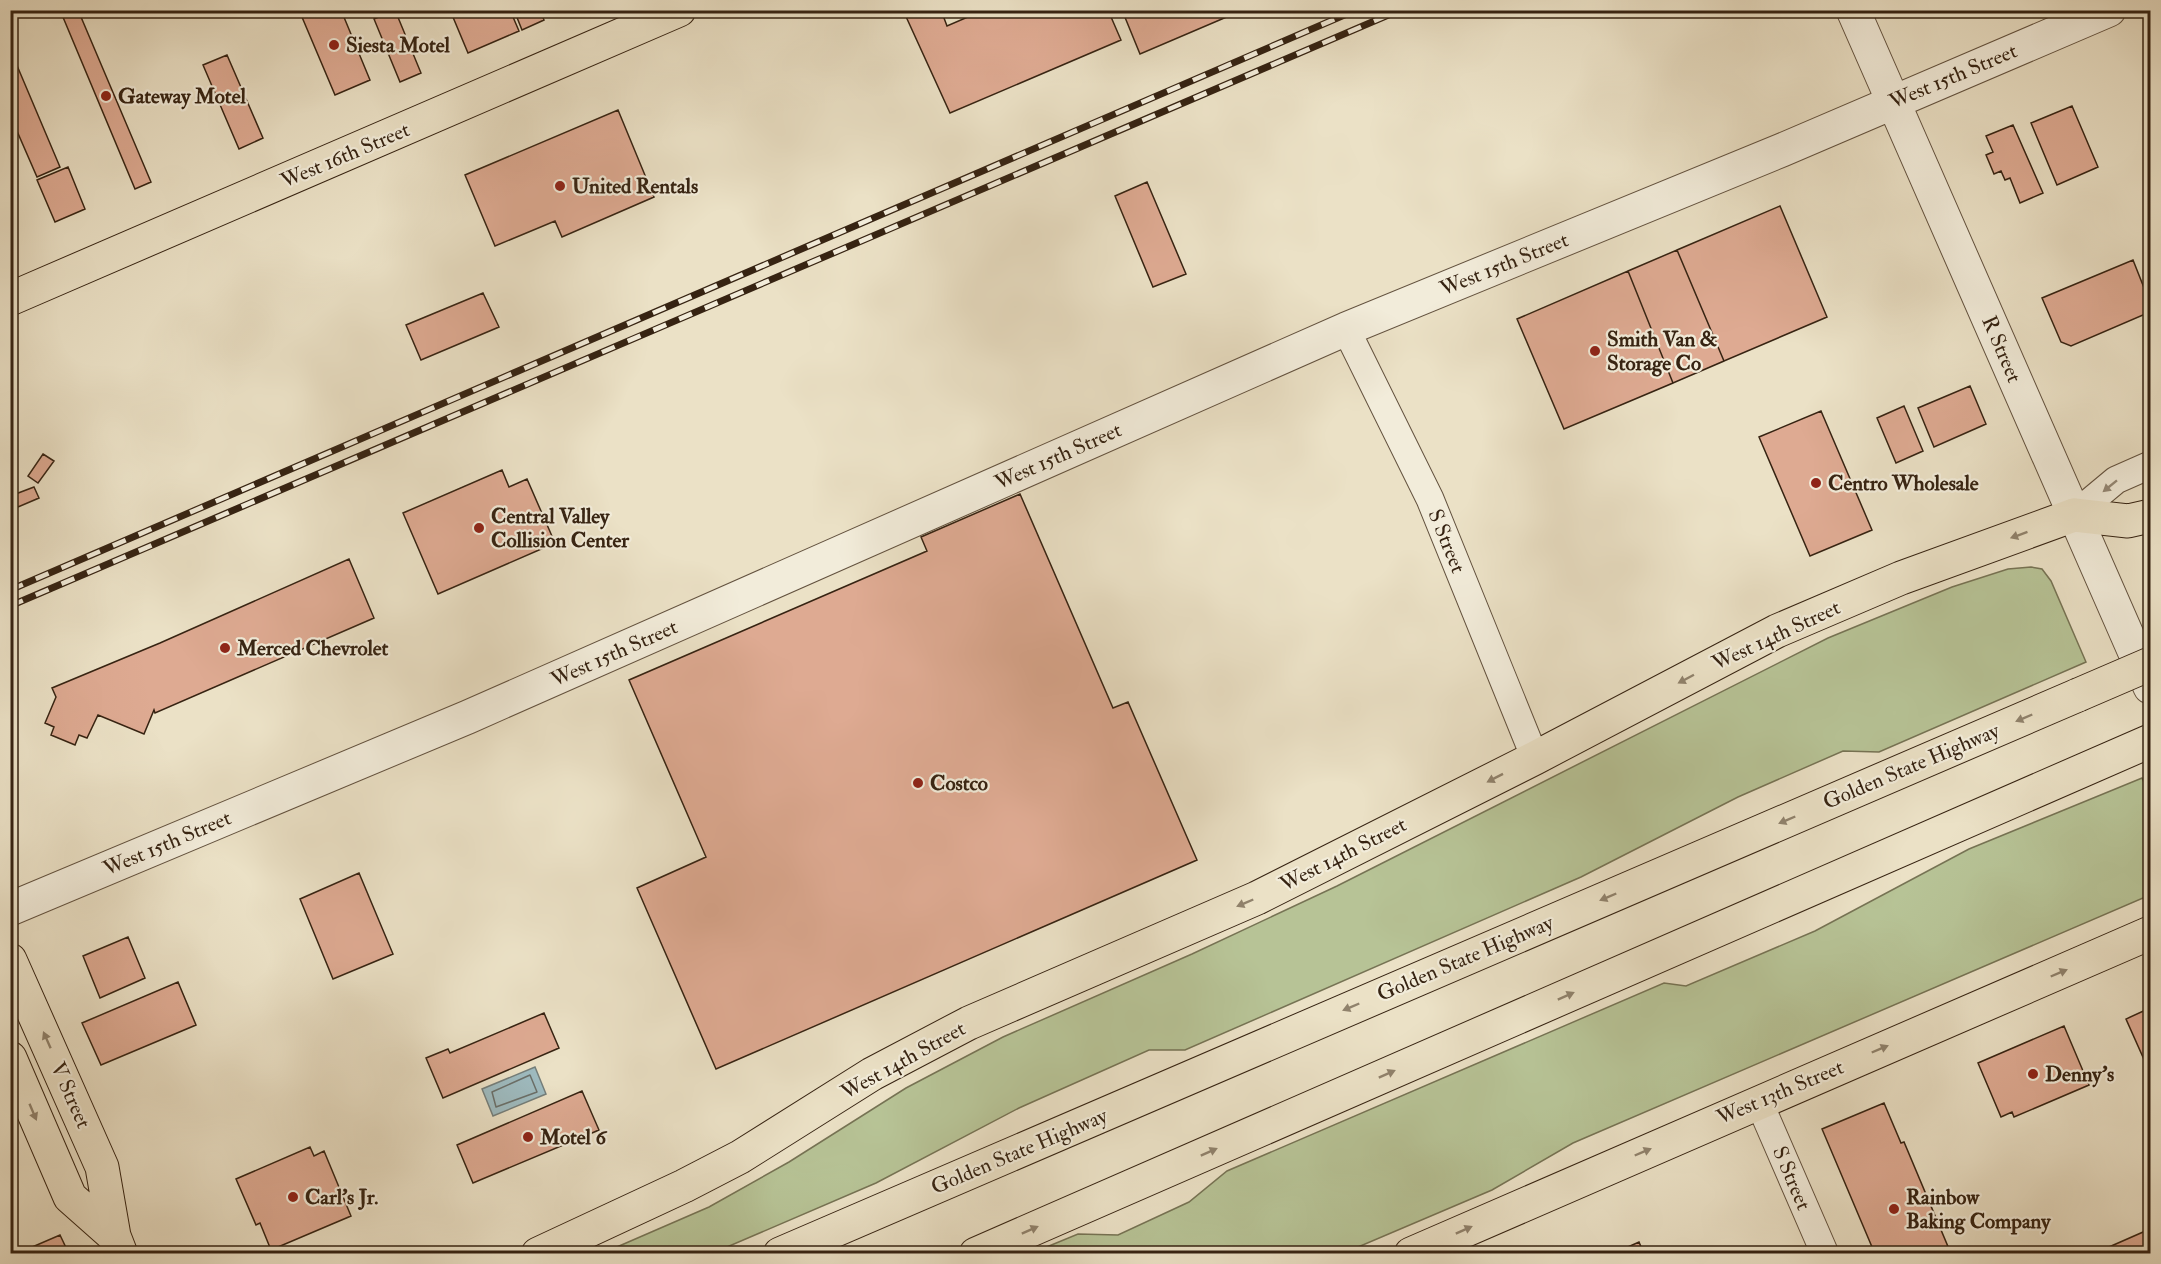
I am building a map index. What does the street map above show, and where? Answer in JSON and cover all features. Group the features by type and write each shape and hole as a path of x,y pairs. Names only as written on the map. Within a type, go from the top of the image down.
{"main road":[{"name":"West 16th Street","path":"10,299 679,10"},
{"path":"2074,515 2128,521 2151,516"},
{"name":"West 14th Street","path":"538,1254 684,1186 740,1156 872,1074 969,1023 1257,898 1535,758 1777,631 1901,578 2074,515"},
{"name":"Golden State Highway","path":"780,1254 2151,664"},
{"path":"976,1254 2151,741"},
{"name":"West 13th Street","path":"1410,1254 2151,933"},
{"name":"V Street","path":"10,960 102,1167 117,1245"},
{"name":"V Street","path":"10,1058 70,1197 117,1245"}],"street":[{"name":"R Street","path":"1853,10 2151,687"},
{"name":"West 15th Street","path":"10,909 468,717 1346,329 2109,10"},
{"name":"S Street","path":"1346,329 1430,499 1535,758"},
{"name":"West 14th Street","path":"2074,515 2116,480 2151,465"},
{"name":"S Street","path":"1759,1101 1825,1254"}],"green space":[{"path":"2031,567 2042,569 2051,581 2086,662 1879,752 1843,751 1738,797 1581,877 1185,1050 1149,1050 1019,1108 876,1183 713,1253 603,1253 709,1207 789,1162 906,1088 1003,1037 1192,954 1337,886 1828,638 1952,587 2008,569"},
{"path":"2142,778 2150,796 2150,895 1573,1143 1492,1190 1344,1253 1032,1253 1078,1234 1118,1235 1189,1202 1227,1171 1664,983 1686,986 1815,931 1969,849"}],"water":[{"path":"535,1067 546,1094 493,1116 482,1089"}],"building":[{"name":"Gateway Motel","path":"60,10 78,10 151,182 135,189"},
{"name":"Siesta Motel","path":"299,10 341,10 370,80 335,95"},
{"name":"Siesta Motel","path":"395,10 421,73 400,82 374,19"},
{"path":"450,10 510,10 519,31 468,53"},
{"path":"514,10 540,10 544,20 522,30"},
{"path":"903,10 941,10 947,26 984,10 1108,10 1121,40 950,113"},
{"path":"1122,10 1243,10 1140,54"},
{"path":"10,49 60,167 37,177 10,115"},
{"path":"227,55 263,138 239,149 203,65"},
{"path":"2072,106 2098,167 2057,185 2031,123"},
{"name":"United Rentals","path":"618,110 654,197 562,237 555,221 495,246 465,175"},
{"path":"2013,125 2043,193 2020,203 2010,178 2005,180 2001,171 1994,174 1986,155 1993,152 1986,136"},
{"path":"68,167 85,209 55,222 37,180"},
{"path":"1147,182 1186,274 1153,287 1115,196"},
{"name":"Smith Van & Storage Co","path":"1780,206 1827,317 1724,361 1677,250"},
{"path":"1677,250 1724,361 1673,383 1628,271"},
{"path":"2133,260 2150,303 2150,312 2071,346 2061,342 2042,298"},
{"name":"Smith Van & Storage Co","path":"1628,271 1673,383 1564,429 1517,319"},
{"path":"483,293 499,327 421,360 406,325"},
{"path":"1970,386 1986,424 1934,447 1918,408"},
{"path":"1904,406 1923,451 1896,463 1877,418"},
{"name":"Centro Wholesale","path":"1821,411 1872,530 1810,556 1759,437"},
{"path":"43,454 54,461 38,483 28,476"},
{"name":"Central Valley Collision Center","path":"502,470 509,487 527,479 555,543 438,594 403,513"},
{"path":"34,487 39,498 18,507 13,495"},
{"name":"Costco","path":"1020,494 1113,708 1128,702 1197,860 716,1069 637,888 706,857 629,680 927,551 921,537"},
{"name":"Merced Chevrolet","path":"349,559 374,618 155,713 154,710 144,734 98,715 87,738 79,735 75,745 51,735 54,727 45,723 56,697 52,688"},
{"path":"359,873 393,954 333,979 300,899"},
{"path":"128,937 145,978 100,998 83,956"},
{"path":"178,982 196,1025 101,1065 82,1023"},
{"path":"2150,1008 2150,1073 2126,1019"},
{"name":"Motel 6","path":"544,1013 559,1048 443,1098 426,1058 448,1049 450,1053"},
{"name":"Denny's","path":"2064,1026 2089,1085 2014,1117 2012,1112 2001,1117 1978,1063"},
{"name":"Motel 6","path":"582,1091 599,1130 473,1183 457,1145"},
{"name":"Rainbow Baking Company","path":"1884,1103 1901,1143 1904,1142 1949,1249 1939,1254 1875,1254 1822,1129"},
{"name":"Carl's Jr.","path":"310,1147 314,1156 324,1151 351,1216 271,1250 260,1223 256,1225 236,1179"},
{"path":"2150,1229 2150,1254 2093,1254"},
{"path":"60,1235 69,1254 16,1254"},
{"path":"1639,1242 1644,1254 1612,1254"}],"railway":[{"path":"10,590 1356,10"},
{"path":"10,606 1400,10"}],"place":[{"name":"Siesta Motel","path":"334,45"},
{"name":"Gateway Motel","path":"106,96"},
{"name":"United Rentals","path":"560,186"},
{"name":"Smith Van & Storage Co","path":"1595,351"},
{"name":"Centro Wholesale","path":"1816,483"},
{"name":"Central Valley Collision Center","path":"479,528"},
{"name":"Merced Chevrolet","path":"225,648"},
{"name":"Costco","path":"918,783"},
{"name":"Denny's","path":"2033,1074"},
{"name":"Motel 6","path":"528,1137"},
{"name":"Carl's Jr.","path":"293,1197"},
{"name":"Rainbow Baking Company","path":"1894,1209"}]}
